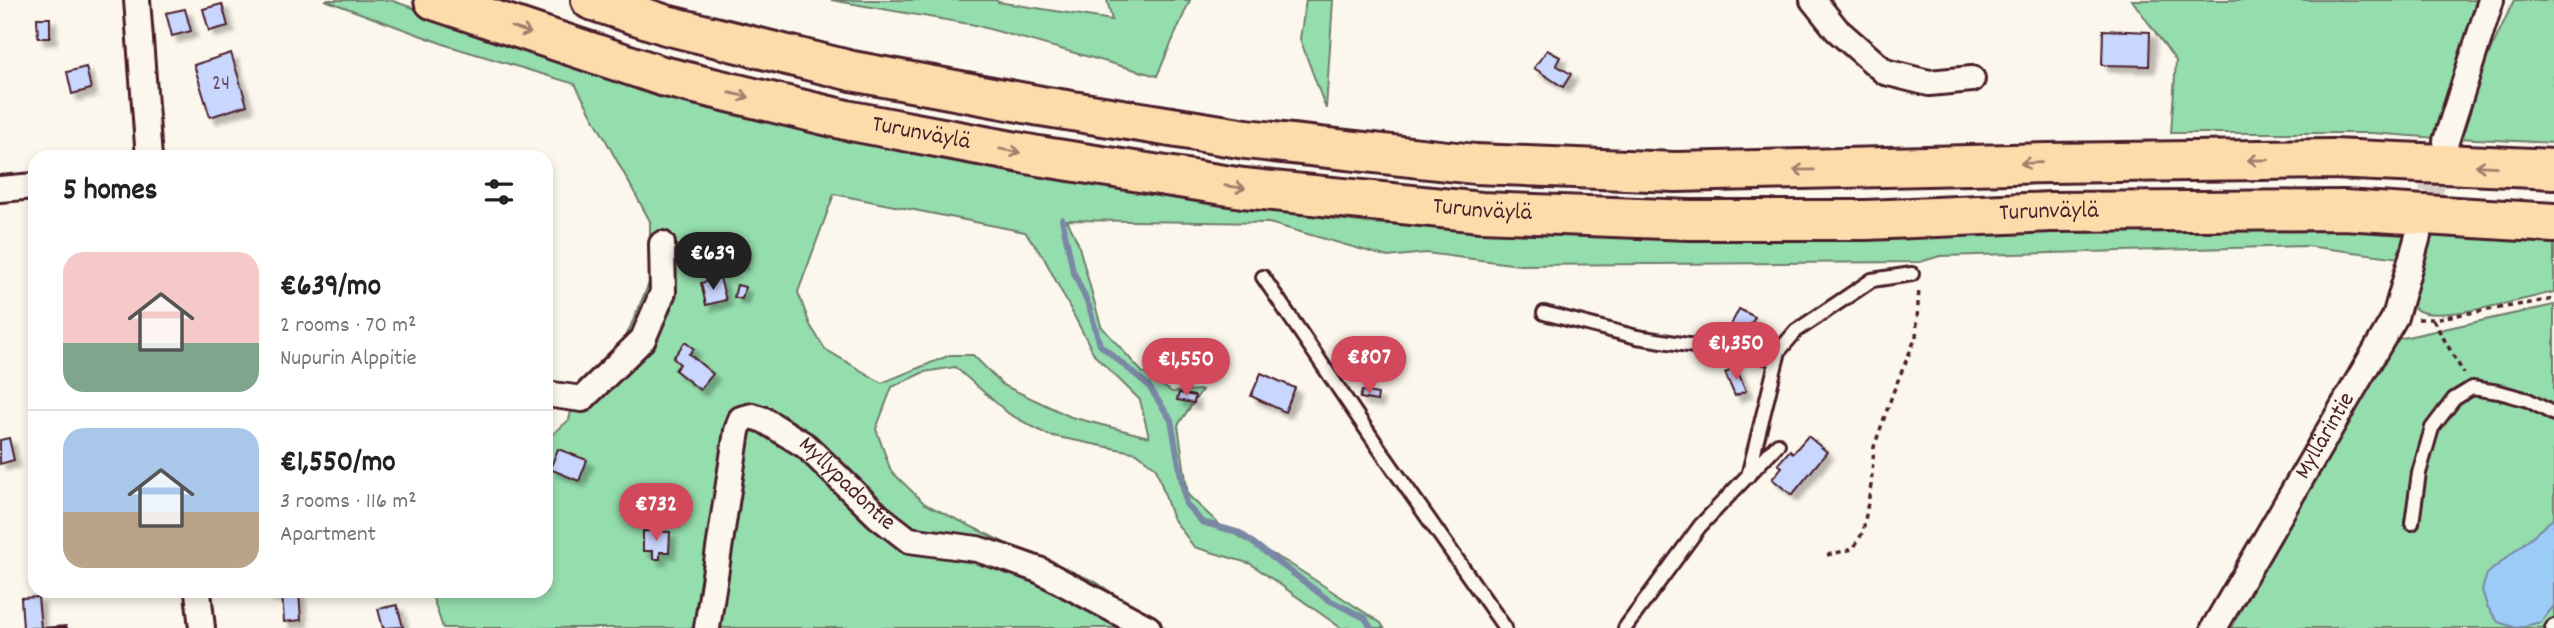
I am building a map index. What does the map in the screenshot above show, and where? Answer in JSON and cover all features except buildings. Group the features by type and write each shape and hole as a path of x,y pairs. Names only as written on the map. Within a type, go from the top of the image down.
{"highway":[{"name":"Turunväylä","path":"434,0 662,76 833,117 1038,156 1243,188 1481,212 1690,220 1866,220 2051,212 2344,210 2554,223"},
{"name":"Turunväylä","path":"591,0 666,25 893,79 1246,139 1475,164 1676,172 2332,159 2554,169"}],"street":[{"path":"136,0 148,150"},
{"path":"1812,0 1837,30 1885,72 1929,83 1972,79"},
{"path":"2446,141 2491,0"},
{"path":"0,189 28,187"},
{"name":"Myllärintie","path":"2214,628 2395,317 2418,236"},
{"path":"553,395 582,399 643,339 663,292 662,244"},
{"name":"Myllypadontie","path":"707,628 737,431 741,419 752,416 764,419 806,446 878,516 909,540 977,549 1039,570 1148,628"},
{"path":"199,598 202,628"}],"lane":[{"path":"1748,476 1779,351 1796,331 1872,280 1912,274"},
{"path":"1264,277 1505,628"},
{"path":"1544,313 1637,337 1777,359"},
{"path":"2412,523 2419,473 2432,428 2454,399 2472,388 2499,392 2528,400 2554,414"},
{"path":"1625,628 1700,526 1778,444"}],"path":[{"path":"1827,555 1853,548 1863,532 1874,447 1916,337 1920,286 1912,274"},
{"path":"2395,317 2433,320 2554,299"},
{"path":"2433,320 2472,388"}],"green space":[{"path":"325,0 390,0 548,54 822,133 979,165 1159,196 1367,223 1644,238 1849,235 2072,226 2409,230 2400,258 2306,246 1940,256 1920,262 1519,265 1426,253 1388,257 1269,223 1067,220 1078,243 1101,326 1142,372 1172,392 1202,390 1178,425 1188,495 1223,528 1287,562 1381,623 1384,628 1341,628 1251,564 1194,547 1172,517 1156,468 1137,453 1048,435 1009,414 955,367 924,372 892,387 876,429 891,471 925,504 1005,543 1094,581 1165,628 443,628 433,598 553,598 553,434 569,420 578,383 626,337 650,281 650,221 575,84 449,46","holes":["834,194 1025,232 1044,258 1095,356 1140,400 1149,437 1071,417 1003,385 973,355 950,355 882,383 825,349 810,325 798,292"]},
{"path":"831,0 996,0 1112,20 1107,0 1190,0 1157,76 975,25"},
{"path":"1306,0 1333,0 1326,109 1300,39"},
{"path":"2132,0 2480,0 2437,138 2372,133 2171,133 2176,61"},
{"path":"2514,0 2554,0 2554,143 2457,138 2467,101"},
{"path":"2425,231 2554,239 2554,292 2446,314 2418,311 2410,304"},
{"path":"2554,305 2554,628 2220,628 2389,341"}],"water":[{"path":"2554,518 2554,606 2541,622 2516,628 2498,622 2487,606 2482,590 2487,574"}],"waterway":[{"path":"1062,219 1073,271 1089,306 1100,345 1148,385 1171,420 1186,504 1202,522 1240,533 1327,599 1365,618 1371,628"}],"tunnel":[{"path":"2420,228 2443,152"}]}
